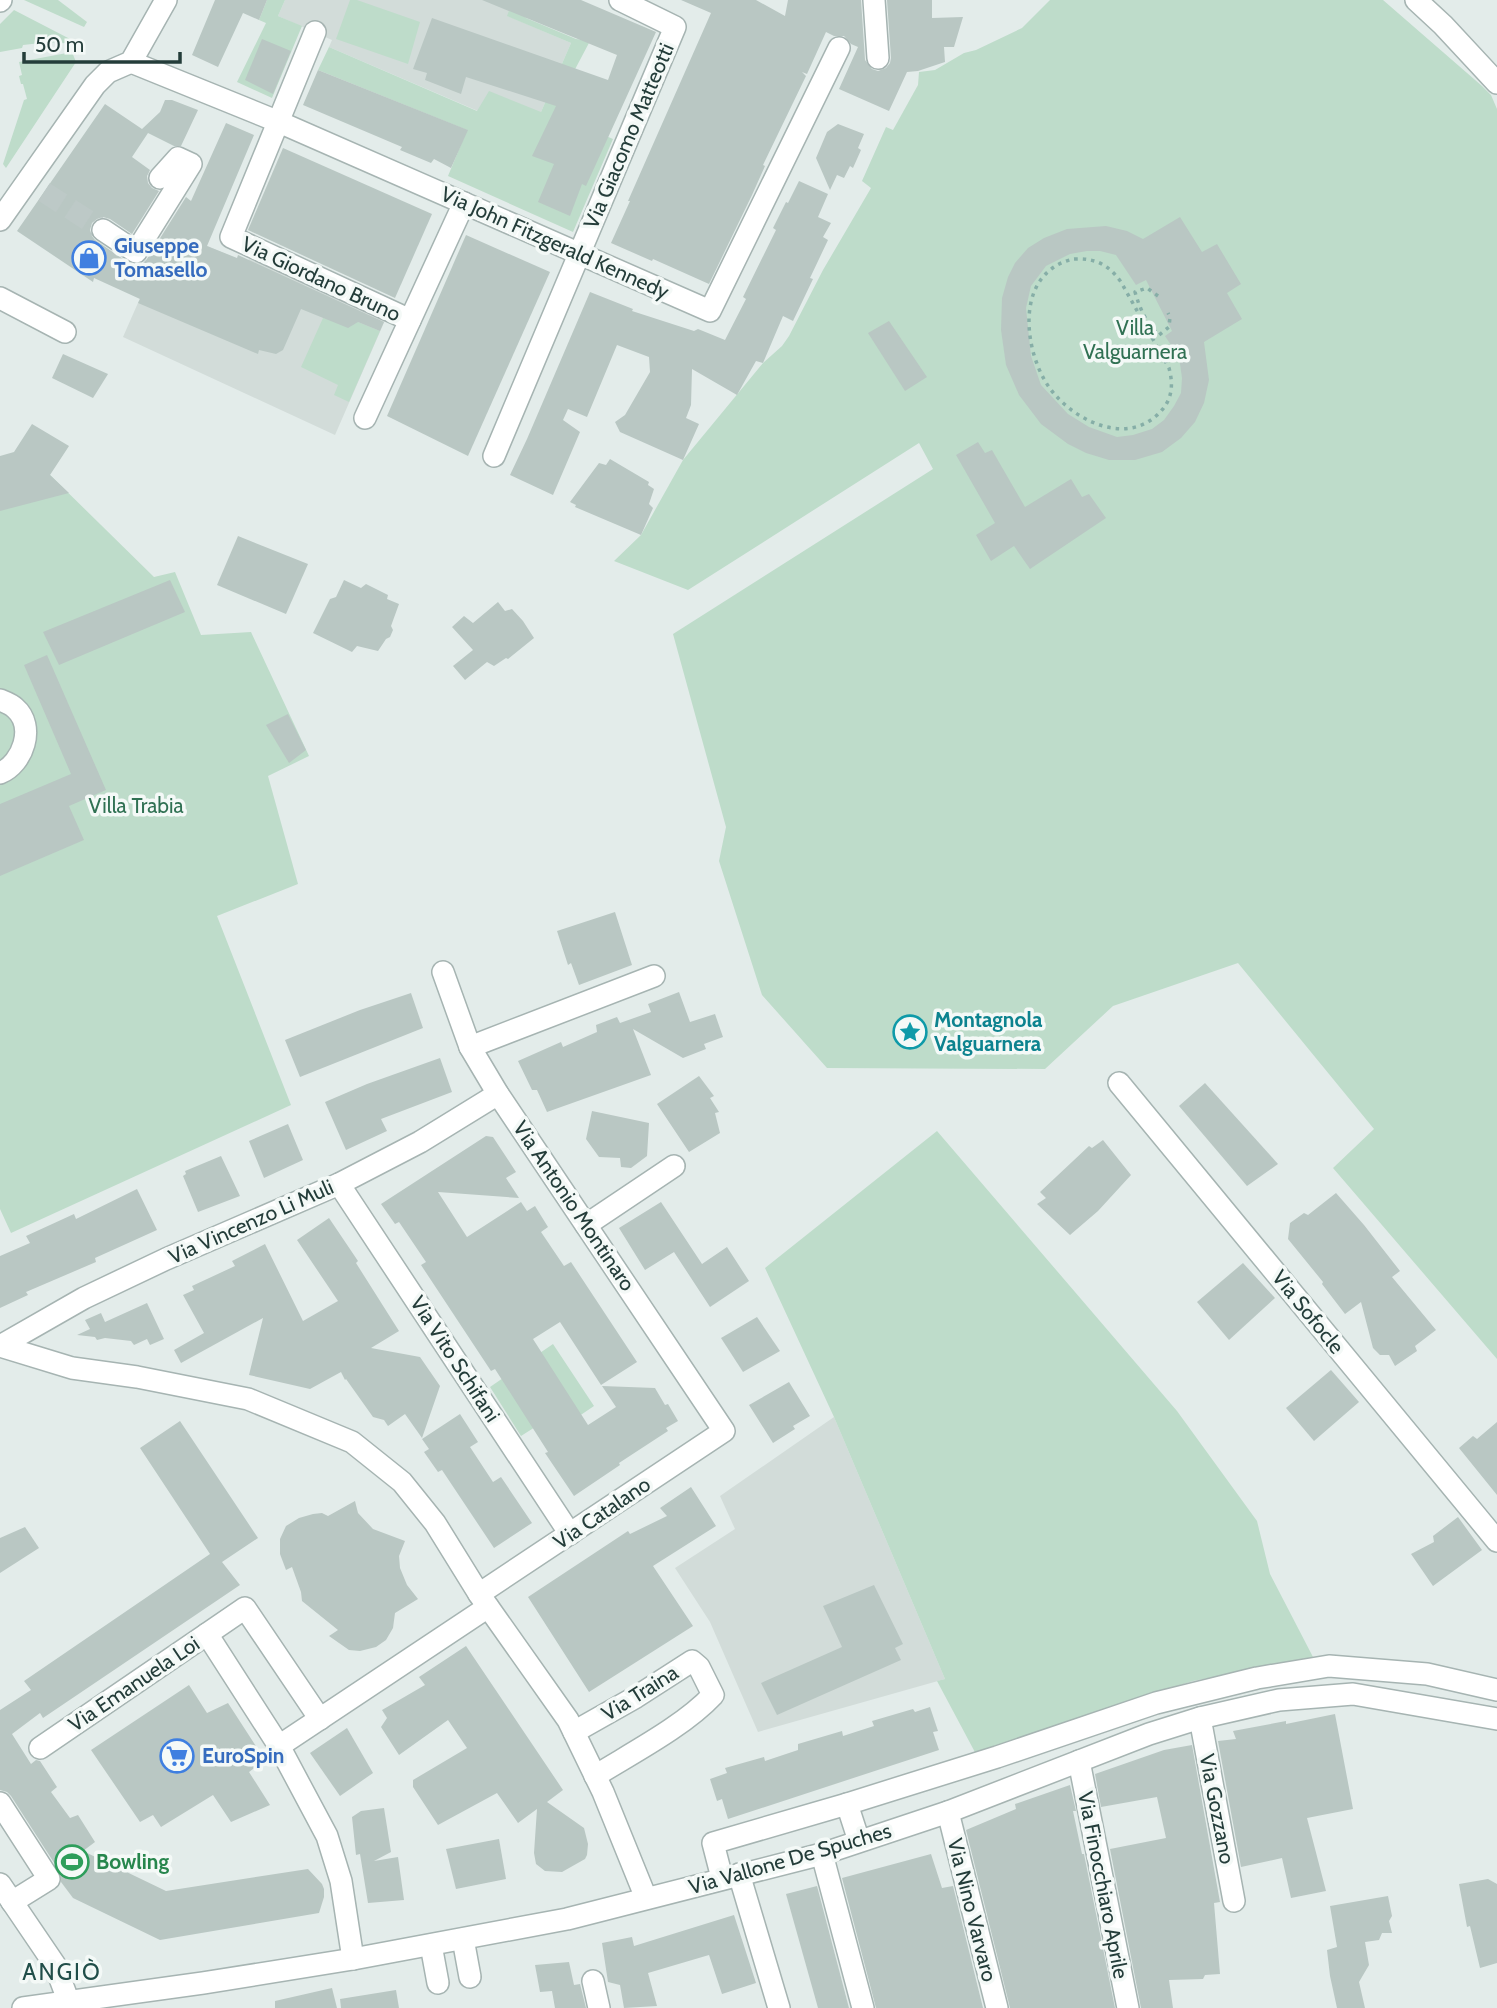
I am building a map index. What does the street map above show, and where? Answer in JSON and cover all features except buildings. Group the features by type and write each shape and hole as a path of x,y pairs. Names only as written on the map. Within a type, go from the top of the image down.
{"street":[{"path":"0,220 36,186 95,85 108,72 131,62 166,0"},
{"name":"Via Giacomo Matteotti","path":"494,456 675,27 620,0"},
{"path":"874,0 878,58"},
{"path":"1416,0 1497,83"},
{"path":"279,122 315,32"},
{"name":"Via John Fitzgerald Kennedy","path":"131,62 279,122 710,311 839,48"},
{"name":"Via Giordano Bruno","path":"279,122 231,237 410,320"},
{"path":"103,230 136,252 191,164 178,158 160,178"},
{"path":"365,418 464,203"},
{"path":"0,298 65,332"},
{"path":"0,700 16,708 26,727 22,751 5,771 0,773"},
{"name":"Via Antonio Montinaro","path":"443,971 470,1047 498,1094 724,1431"},
{"path":"470,1047 654,976"},
{"name":"Via Sofocle","path":"1119,1083 1497,1541"},
{"name":"Via Vincenzo Li Muli","path":"0,1346 84,1298 166,1259 340,1184 419,1142 498,1094"},
{"path":"586,1225 674,1166"},
{"name":"Via Vito Schifani","path":"340,1184 570,1534"},
{"path":"0,1346 72,1368 137,1377 248,1399 352,1442 402,1482 435,1523 483,1600 568,1720 595,1776 646,1898"},
{"name":"Via Catalano","path":"279,1746 320,1719 570,1534 724,1431"},
{"path":"207,1634 245,1608 320,1719"},
{"name":"Via Emanuela Loi","path":"40,1748 207,1634 279,1746 327,1836 341,1881 353,1959"},
{"name":"Via Traina","path":"574,1732 692,1661 699,1667 713,1695 702,1707 678,1724 595,1776"},
{"path":"779,2008 730,1876 713,1843 997,1757 1156,1703 1281,1674 1329,1666 1427,1674 1497,1690"},
{"name":"Via Vallone De Spuches","path":"23,2008 70,2005 353,1959 567,1919 822,1854 948,1812 1149,1734 1200,1718 1279,1700 1353,1694 1497,1719"},
{"name":"Via Gozzano","path":"1200,1718 1234,1900"},
{"name":"Via Finocchiaro Aprile","path":"1079,1761 1128,2008"},
{"path":"0,1803 49,1879 6,1893 55,1965 70,2005"},
{"path":"847,1804 859,1841"},
{"name":"Via Nino Varvaro","path":"948,1812 997,2008"},
{"path":"822,1854 863,2008"},
{"path":"463,1939 470,1977"},
{"path":"431,1945 438,1983"},
{"path":"593,1981 599,2008"}],"path":[{"path":"1088,258 1101,262 1113,270 1121,282 1169,368 1173,382 1171,397 1163,410 1149,422 1123,429 1107,427 1077,414 1045,381 1034,357 1030,310 1037,286 1051,269 1060,263 1088,258"},
{"path":"1158,296 1147,288 1135,292 1140,309 1151,328 1159,335 1169,327 1168,313"}],"shaded area":[{"path":"285,0 513,0 508,16 571,43 541,112 478,111 329,47 332,40 278,16"},
{"path":"170,230 247,263 249,259 386,318 335,435 123,337"},
{"path":"834,1417 945,1679 758,1732 710,1622 675,1568 735,1529 720,1496"}],"green space":[{"path":"24,0 58,0 87,22 84,27"},
{"path":"267,0 285,0 278,16 302,26 272,98 237,82 266,23 259,20"},
{"path":"350,0 420,22 408,64 336,39"},
{"path":"513,0 526,18 576,39 590,41 572,75 558,115 613,139 573,232 448,176 467,130 318,70 329,47 477,111 489,91 541,112 571,43 507,16"},
{"name":"Villa Valguarnera","path":"1050,0 1383,0 1482,86 1491,95 1497,109 1497,1359 1333,1168 1374,1129 1238,963 1113,1006 1045,1069 827,1068 762,995 719,861 726,827 673,634 933,469 919,443 688,590 614,561 641,535 683,460 763,363 789,336 823,270 871,188 862,181 886,127 893,130 918,85 919,72 935,70 964,53 1022,28"},
{"path":"14,10 74,42 71,44 61,41 42,47 41,43 23,45 22,48 0,52 0,24"},
{"path":"72,52 76,62 6,168 3,164 24,100 27,99 19,76 22,75 19,62"},
{"path":"323,318 358,322 380,331 349,402 334,395 338,385 301,367"},
{"name":"Villa Trabia","path":"0,456 47,472 154,577 175,572 201,635 251,632 309,756 268,776 298,884 217,916 291,1105 11,1233 0,1209"},
{"path":"937,1131 1177,1411 1257,1521 1270,1574 1313,1657 1193,1681 1107,1708 977,1756 937,1681 945,1679 834,1417 765,1268"},
{"path":"553,1344 594,1406 563,1427 554,1415 521,1436 490,1387"}],"tunnel":[{"path":"44,192 103,230"}],"place":[{"name":"Giuseppe Tomasello","path":"89,258"},
{"name":"Montagnola Valguarnera","path":"910,1032"},
{"name":"EuroSpin","path":"177,1756"},
{"name":"Bowling","path":"72,1862"}],"district":[{"name":"ANGIÒ","path":"62,1972"}]}
